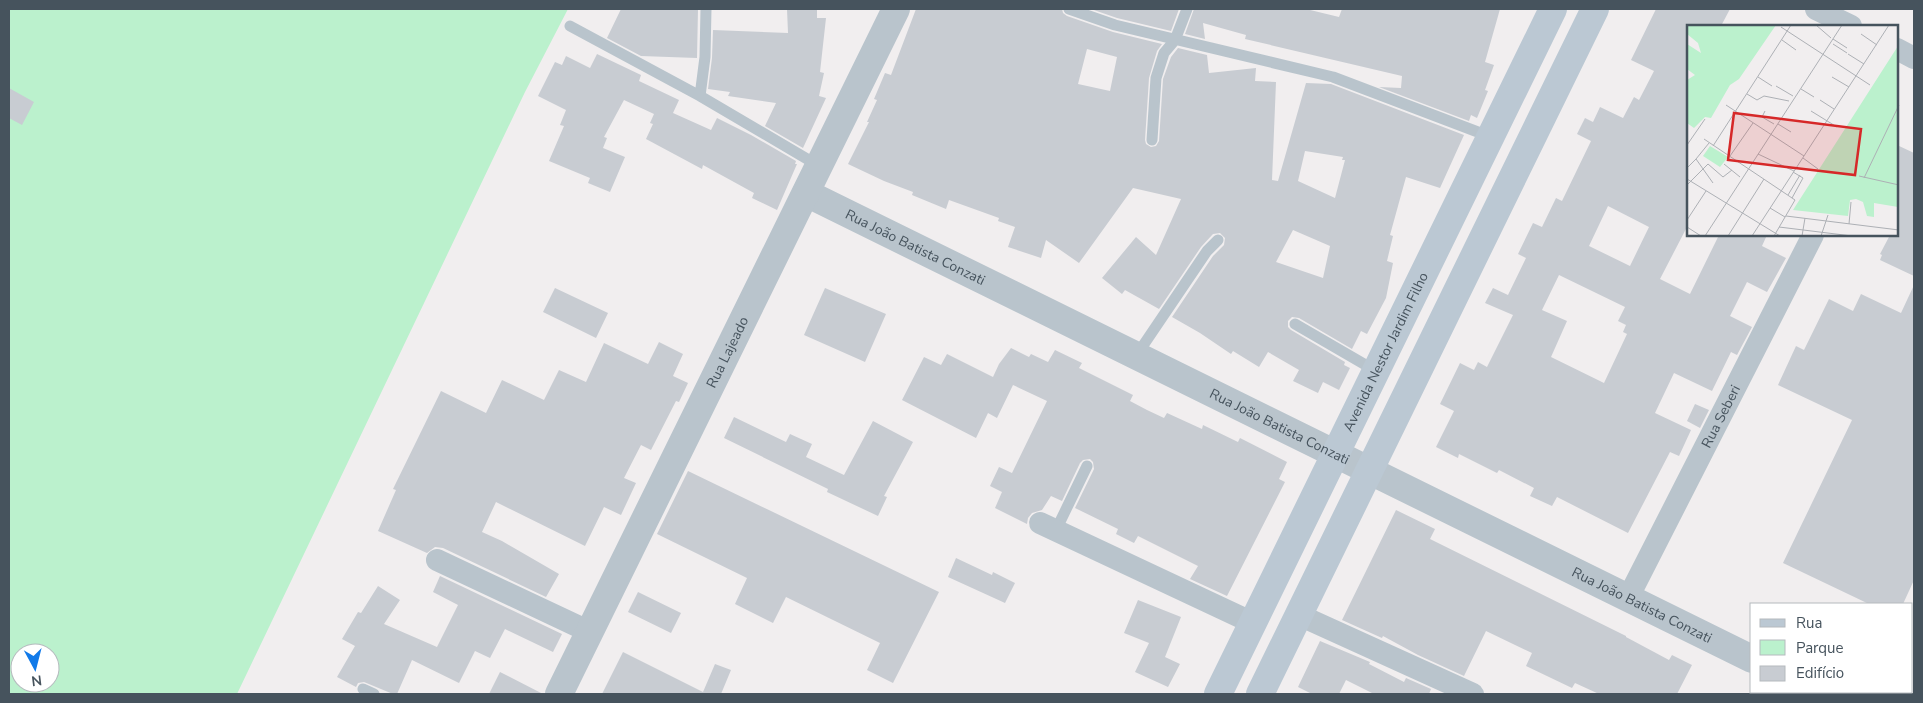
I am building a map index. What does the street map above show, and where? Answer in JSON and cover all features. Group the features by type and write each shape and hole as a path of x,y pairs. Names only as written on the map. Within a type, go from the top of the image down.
{"main road":[{"name":"Avenida Nestor Jardim Filho","path":"1218,694 1553,9"},
{"path":"1260,694 1595,9"}],"street":[{"name":"Rua Lajeado","path":"559,694 896,9"},
{"path":"1816,9 1849,25"},
{"name":"Rua João Batista Conzati","path":"806,193 1750,658"},
{"name":"Rua Seberi","path":"1628,598 1812,236"},
{"path":"1048,527 1253,623"},
{"path":"437,560 590,632"},
{"path":"1299,615 1473,694"}],"lane":[{"path":"700,96 705,58 706,9"},
{"path":"1069,9 1174,40 1333,77 1491,137"},
{"path":"1152,140 1156,78 1164,53 1174,40 1187,9"},
{"path":"570,26 700,96 820,166"},
{"path":"1136,356 1207,251 1218,240"},
{"path":"1295,324 1376,371"},
{"path":"1048,527 1087,466"},
{"path":"363,689 374,694"}],"green space":[{"path":"9,9 568,9 525,92 237,694 9,694"}],"building":[{"path":"621,9 698,9 697,58 641,56 607,38"},
{"path":"787,9 817,9 817,18 826,18 820,72 824,73 819,96 826,98 803,148 765,126 776,103 728,96 730,92 708,89 713,30 788,33"},
{"path":"916,9 1062,9 1063,13 1067,16 1113,32 1162,44 1157,51 1149,78 1145,140 1146,144 1151,147 1156,146 1159,141 1163,79 1171,57 1178,48 1207,55 1209,73 1256,68 1255,81 1276,82 1272,180 1278,181 1306,83 1331,84 1464,135 1440,188 1406,177 1390,235 1393,236 1387,261 1393,263 1386,298 1367,334 1361,331 1352,349 1299,318 1292,317 1288,321 1288,327 1291,330 1345,362 1344,365 1350,368 1339,390 1323,382 1318,393 1293,381 1299,370 1268,352 1259,367 1233,351 1231,354 1172,317 1213,256 1224,245 1225,238 1220,233 1213,234 1201,247 1159,309 1125,290 1122,294 1102,278 1136,237 1156,255 1181,199 1133,188 1079,263 1046,240 1041,258 1008,247 1015,227 998,221 999,218 949,200 946,209 912,195 913,192 848,164 869,122 867,122 877,100 874,99 885,73 891,75","holes":["1087,49 1117,57 1110,91 1078,84","1305,151 1343,157 1342,160 1345,160 1335,198 1298,181","1293,230 1330,246 1323,278 1276,262"]},
{"path":"1091,9 1179,9 1171,31 1117,18"},
{"path":"1194,9 1306,9 1339,17 1342,9 1500,9 1485,62 1494,65 1485,90 1488,91 1477,118 1471,115 1469,121 1379,87 1401,88 1402,76 1245,39 1246,35 1203,23 1205,39 1185,34"},
{"path":"1656,9 1730,9 1722,25 1687,25 1687,227 1660,279 1690,294 1719,236 1767,236 1762,246 1786,258 1767,292 1747,282 1730,316 1752,327 1737,355 1731,352 1712,391 1674,373 1655,413 1691,430 1679,456 1670,452 1628,533 1557,497 1552,506 1530,496 1534,488 1499,470 1497,473 1459,454 1458,458 1436,447 1454,411 1440,404 1460,363 1474,370 1478,362 1487,367 1513,315 1485,303 1493,288 1508,295 1526,258 1518,254 1533,223 1542,227 1556,198 1562,201 1591,141 1577,134 1585,118 1593,122 1600,107 1623,118 1634,97 1639,100 1654,71 1631,60","holes":["1608,206 1649,227 1630,266 1589,246","1559,275 1625,307 1618,321 1626,325 1623,332 1627,334 1604,383 1551,357 1567,321 1542,310"]},
{"path":"597,54 641,75 639,81 679,100 673,113 711,130 717,118 796,161 795,164 797,164 777,210 752,198 754,193 703,165 702,169 646,139 653,124 650,123 654,114 624,100 604,137 607,138 603,148 625,157 610,192 588,183 590,178 549,161 564,126 560,125 566,110 538,96 555,62 562,65 566,56 590,68"},
{"path":"9,88 34,102 22,125 9,118"},
{"path":"1898,145 1914,153 1914,276 1880,260 1882,255 1880,254 1889,236 1898,236"},
{"path":"1914,285 1914,580 1903,603 1867,603 1783,563 1852,420 1778,385 1796,346 1804,350 1829,299 1853,311 1861,294 1901,313"},
{"path":"555,288 608,313 596,338 543,312"},
{"path":"825,288 886,314 865,362 804,335"},
{"path":"659,342 683,354 673,376 688,383 679,402 676,401 651,450 641,445 624,478 636,483 621,515 604,507 585,546 496,502 482,532 502,541 559,574 546,597 443,548 435,547 427,553 378,531 396,490 393,489 441,391 486,413 502,380 544,400 559,370 586,382 604,343 648,364"},
{"path":"1011,348 1029,357 1031,354 1048,362 1055,350 1082,363 1079,368 1133,395 1130,401 1147,410 1164,418 1167,413 1202,429 1203,425 1238,442 1240,438 1287,462 1279,479 1285,482 1227,596 1190,579 1198,566 1138,536 1134,543 1116,534 1118,529 1075,508 1094,469 1093,462 1090,459 1083,460 1080,463 1062,501 1051,496 1042,510 1032,513 1028,518 1027,524 995,508 1002,492 990,486 999,467 1012,473 1047,401 1013,385 997,418 988,413 976,438 902,400 924,357 941,365 947,354 993,377 999,364"},
{"path":"1695,404 1709,410 1700,428 1687,421"},
{"path":"734,417 786,442 790,434 812,444 806,457 844,475 873,421 913,442 884,496 887,497 878,516 827,492 828,489 724,438"},
{"path":"688,471 939,592 893,683 867,670 880,643 786,597 773,623 735,604 747,578 657,534"},
{"path":"1396,510 1435,529 1430,539 1626,636 1669,660 1672,655 1692,665 1677,694 1599,694 1575,683 1572,688 1526,666 1532,653 1486,631 1464,676 1418,655 1383,636 1382,638 1342,620"},
{"path":"956,558 992,575 993,572 1015,583 1005,603 948,577"},
{"path":"440,576 562,634 553,652 505,629 490,658 475,651 459,683 412,660 397,694 364,682 358,683 356,687 337,677 355,646 342,639 358,612 361,613 378,586 400,600 384,624 437,647 458,605 433,592"},
{"path":"638,592 681,613 671,633 628,612"},
{"path":"1138,600 1181,617 1165,657 1180,664 1168,687 1135,672 1149,643 1124,633"},
{"path":"1320,641 1370,662 1369,664 1404,682 1406,678 1431,689 1429,694 1374,694 1346,680 1339,694 1312,694 1298,687"},
{"path":"623,652 703,692 715,664 731,670 721,694 602,694"},
{"path":"500,672 543,694 489,694"}]}
